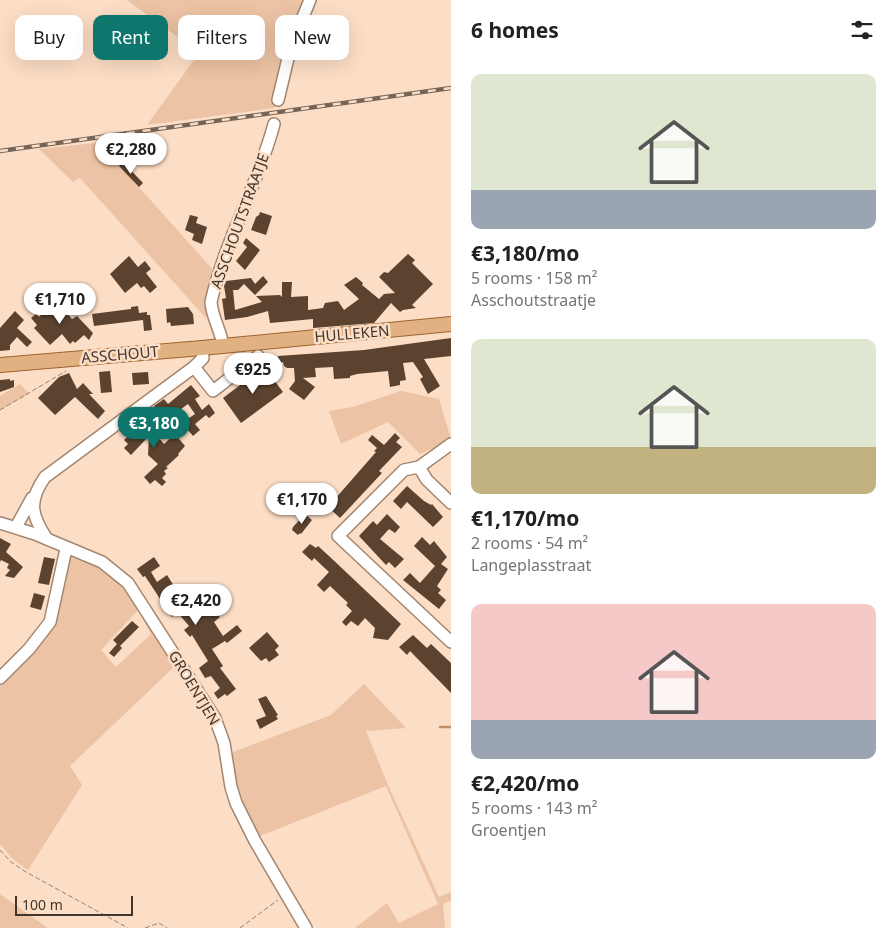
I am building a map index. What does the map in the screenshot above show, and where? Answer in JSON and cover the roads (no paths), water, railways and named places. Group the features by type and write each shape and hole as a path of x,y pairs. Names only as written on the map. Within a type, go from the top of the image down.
{"main road":[{"name":"HULLEKEN","path":"223,346 451,324"},
{"name":"ASSCHOUT","path":"0,365 223,346"}],"street":[{"path":"278,100 291,46 310,0"},
{"name":"ASSCHOUTSTRAATJE","path":"223,346 222,336 211,312 211,302 233,232 260,168 274,124"},
{"path":"16,528 35,492 53,469 106,434 194,367 203,358 202,348"},
{"path":"194,367 213,391 258,356"},
{"path":"451,444 419,468 404,470 338,536 451,642"},
{"path":"419,468 427,480 451,503"},
{"path":"35,492 33,511 47,539"},
{"name":"GROENTJEN","path":"0,524 47,539 66,549 102,562 128,583 215,718 224,743 231,787 236,804 306,928"},
{"path":"0,678 34,644 50,622 66,549"}],"waterway":[{"path":"440,727 451,727"}],"railway":[{"path":"0,151 451,88"}]}
